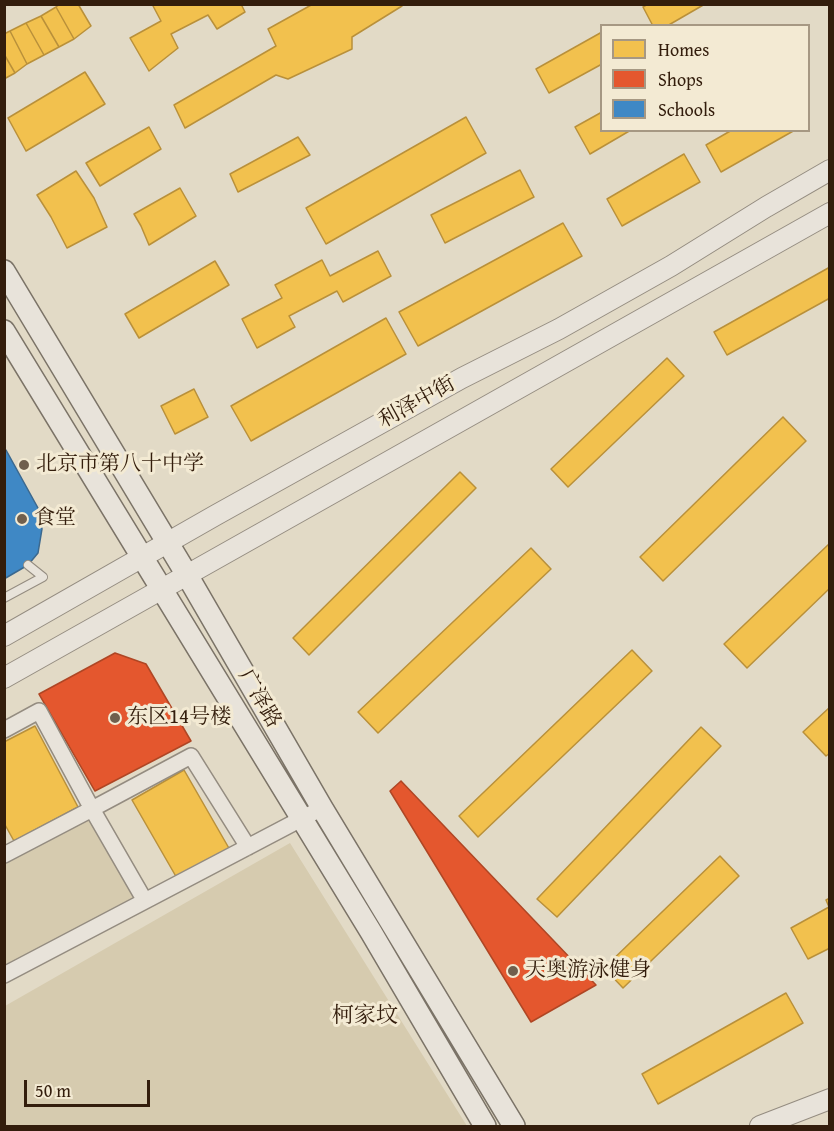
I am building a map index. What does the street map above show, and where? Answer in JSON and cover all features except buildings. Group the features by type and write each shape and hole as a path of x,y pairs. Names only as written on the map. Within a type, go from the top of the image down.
{"main road":[{"name":"广泽路","path":"4,271 187,575 322,808 514,1126"},
{"name":"广泽路","path":"4,331 303,819 485,1126"}],"street":[{"name":"利泽中街","path":"4,636 462,378 559,329 660,272 830,170"},
{"name":"利泽中街","path":"4,678 830,213"},
{"path":"4,730 39,711 145,901"},
{"path":"4,855 191,756 248,847"},
{"path":"4,975 322,808"},
{"path":"760,1126 830,1099"}],"lane":[{"path":"4,598 43,577 28,565"}],"shaded area":[{"path":"91,812 141,899 5,970 5,860"},
{"path":"290,843 467,1126 5,1126 5,1006"}],"place":[{"name":"北京市第八十中学","path":"24,465"},
{"name":"食堂","path":"22,519"},
{"name":"东区14号楼","path":"115,718"},
{"name":"天奥游泳健身","path":"513,971"}],"district":[{"name":"柯家坟","path":"365,1016"}]}
